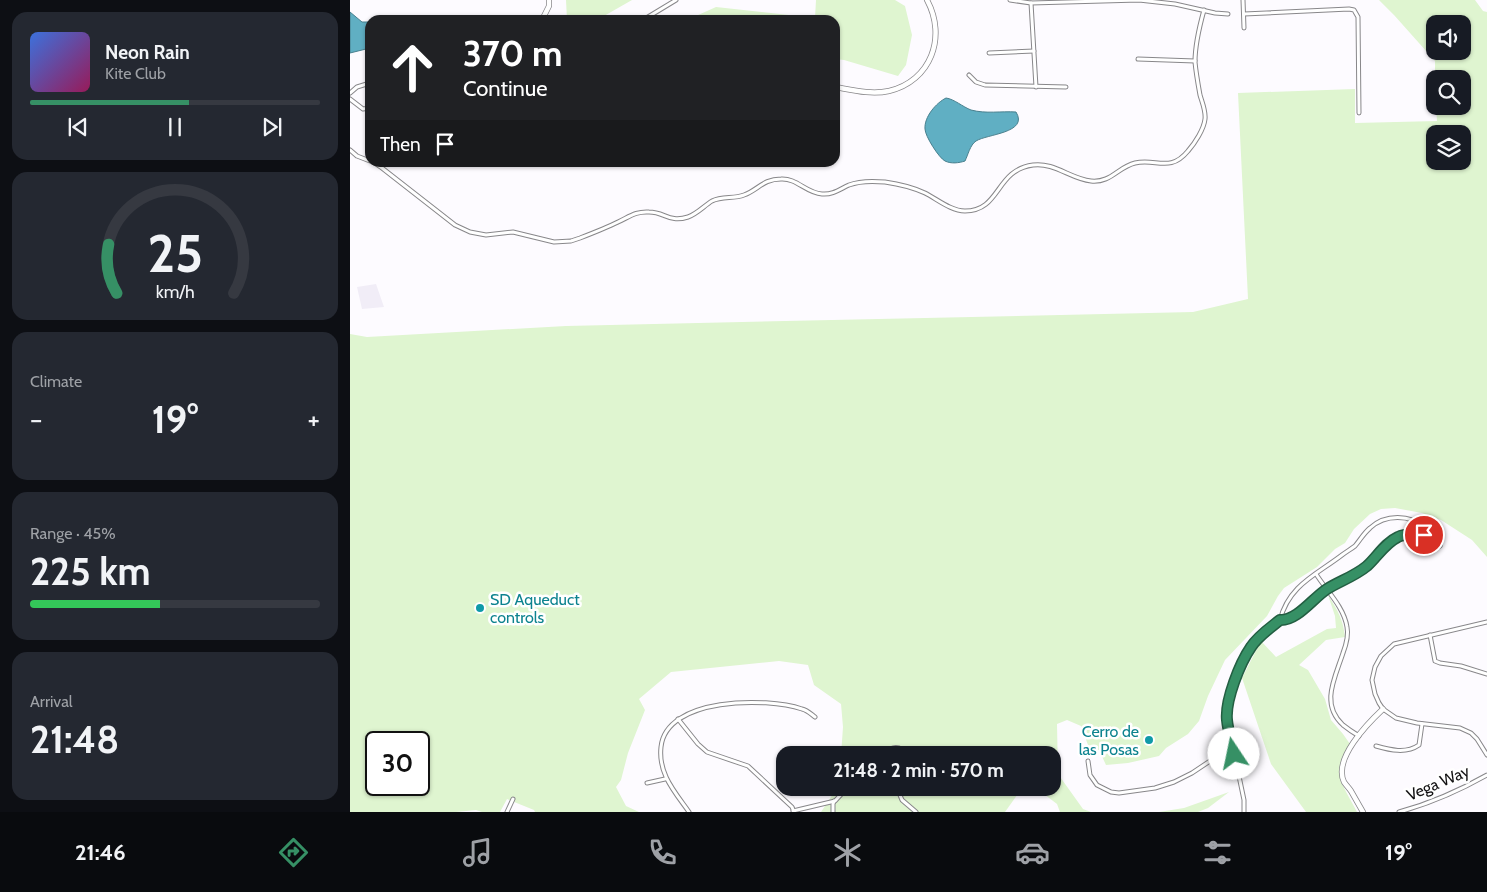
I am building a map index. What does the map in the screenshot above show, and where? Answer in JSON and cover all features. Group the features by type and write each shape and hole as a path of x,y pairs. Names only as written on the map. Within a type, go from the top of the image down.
{"street":[{"path":"544,15 549,6 549,0"},
{"path":"651,15 676,0"},
{"path":"840,88 873,92 887,91 899,88 910,82 920,73 928,62 936,42 933,10 927,0"},
{"path":"1010,0 1031,3 1139,0 1176,4 1228,14"},
{"path":"1243,0 1244,28"},
{"path":"1031,3 1036,88"},
{"path":"380,167 455,225 470,232 486,235 513,232 554,242 571,241 580,238 636,213 649,212 668,218 679,219 691,216 712,201 744,195 770,180 779,179 796,182 812,192 823,194 835,192 859,182 883,182 906,186 925,193 952,208 967,211 988,204 1003,182 1014,171 1025,166 1034,164 1047,166 1083,180 1097,181 1110,178 1125,167 1138,162 1164,164 1179,159 1188,151 1203,128 1205,119 1195,61 1197,38 1204,10"},
{"path":"1244,14 1354,10 1358,18 1359,113"},
{"path":"989,53 1034,51"},
{"path":"1138,59 1195,61"},
{"path":"969,75 976,82 985,85 1036,88 1066,87"},
{"path":"350,93 357,87 365,85"},
{"path":"350,99 362,109 365,109"},
{"path":"350,150 365,159"},
{"path":"1244,812 1244,800 1227,720 1231,692 1242,664 1252,646 1280,620 1291,595 1301,583 1354,546 1371,527 1388,518 1409,519 1429,530 1440,546"},
{"path":"1280,620 1294,617 1327,589 1360,571 1391,541 1399,536 1412,534 1434,538"},
{"path":"1316,574 1341,611 1348,634 1331,690 1330,700 1334,713 1343,725 1359,736"},
{"path":"1487,622 1394,644 1381,656 1372,680 1375,694 1383,709 1396,718 1422,724 1460,728 1471,733 1487,755"},
{"path":"1430,635 1434,661 1440,664 1461,666 1487,674"},
{"path":"689,812 666,779 661,764 661,747 665,732 678,719 691,712 726,704 747,703 786,705 804,709 815,717"},
{"path":"1362,812 1343,781 1341,767 1345,756 1369,722 1383,709"},
{"path":"678,719 707,752 748,766 794,811 834,801 839,796"},
{"path":"1376,746 1392,751 1416,748 1419,745 1422,724"},
{"path":"1088,761 1090,775 1097,785 1111,792 1120,793 1155,788 1172,783 1192,773 1213,758 1234,754"},
{"name":"Vega Way","path":"1399,812 1437,800 1487,775"},
{"path":"647,783 666,779"},
{"path":"901,796 902,800 916,812"},
{"path":"507,812 513,799"},
{"path":"833,812 834,801"}],"shaded area":[{"path":"376,284 384,307 362,309 357,287"}],"green space":[{"path":"566,0 632,0 606,15 567,15"},
{"path":"816,0 895,0 905,6 912,35 906,65 898,76 840,60 840,15 815,15"},
{"path":"1379,0 1475,0 1483,11 1487,12 1487,557 1472,540 1441,520 1422,513 1395,508 1381,509 1370,514 1354,529 1345,543 1335,549 1317,567 1284,588 1267,616 1225,660 1208,696 1199,721 1188,734 1166,748 1159,756 1128,763 1106,765 1099,750 1088,745 1081,726 1067,720 1057,724 1057,746 842,746 843,727 841,704 814,685 808,665 779,661 671,672 639,699 645,710 628,753 621,780 616,787 626,806 639,812 535,812 507,799 500,812 476,810 456,812 350,812 350,334 367,337 566,326 1193,312 1248,299 1238,93 1355,89 1355,123 1437,121 1437,115 1471,115 1471,70 1435,70 1434,60 1471,60 1471,15 1426,15 1426,51"},
{"path":"716,7 788,15 698,15"},
{"path":"1328,595 1339,615 1345,637 1326,640 1299,665 1308,670 1325,699 1331,720 1350,744 1344,754 1340,771 1343,786 1357,812 1306,812 1271,764 1242,678 1261,641 1276,657 1327,629 1336,628 1335,616"},
{"path":"1061,778 1083,809 1091,812 1060,812 1057,804 1046,796 1061,796"},
{"path":"1229,792 1208,808 1198,812 1159,812 1184,808"},
{"path":"832,796 1016,796 1005,812 821,812"}],"water":[{"path":"350,12 362,22 365,22 365,49 350,53"},
{"path":"946,98 971,110 1016,112 1017,124 1005,132 976,141 965,161 947,162 936,151 927,137 925,129 926,120 931,111"}],"place":[{"name":"SD Aqueduct controls","path":"480,608"},
{"name":"Cerro de las Posas","path":"1149,740"}],"route":[{"path":"1234,754 1227,720 1228,706 1231,692 1242,664 1252,646 1280,620 1294,617 1327,589 1360,571 1391,541 1399,536 1424,535"}]}
